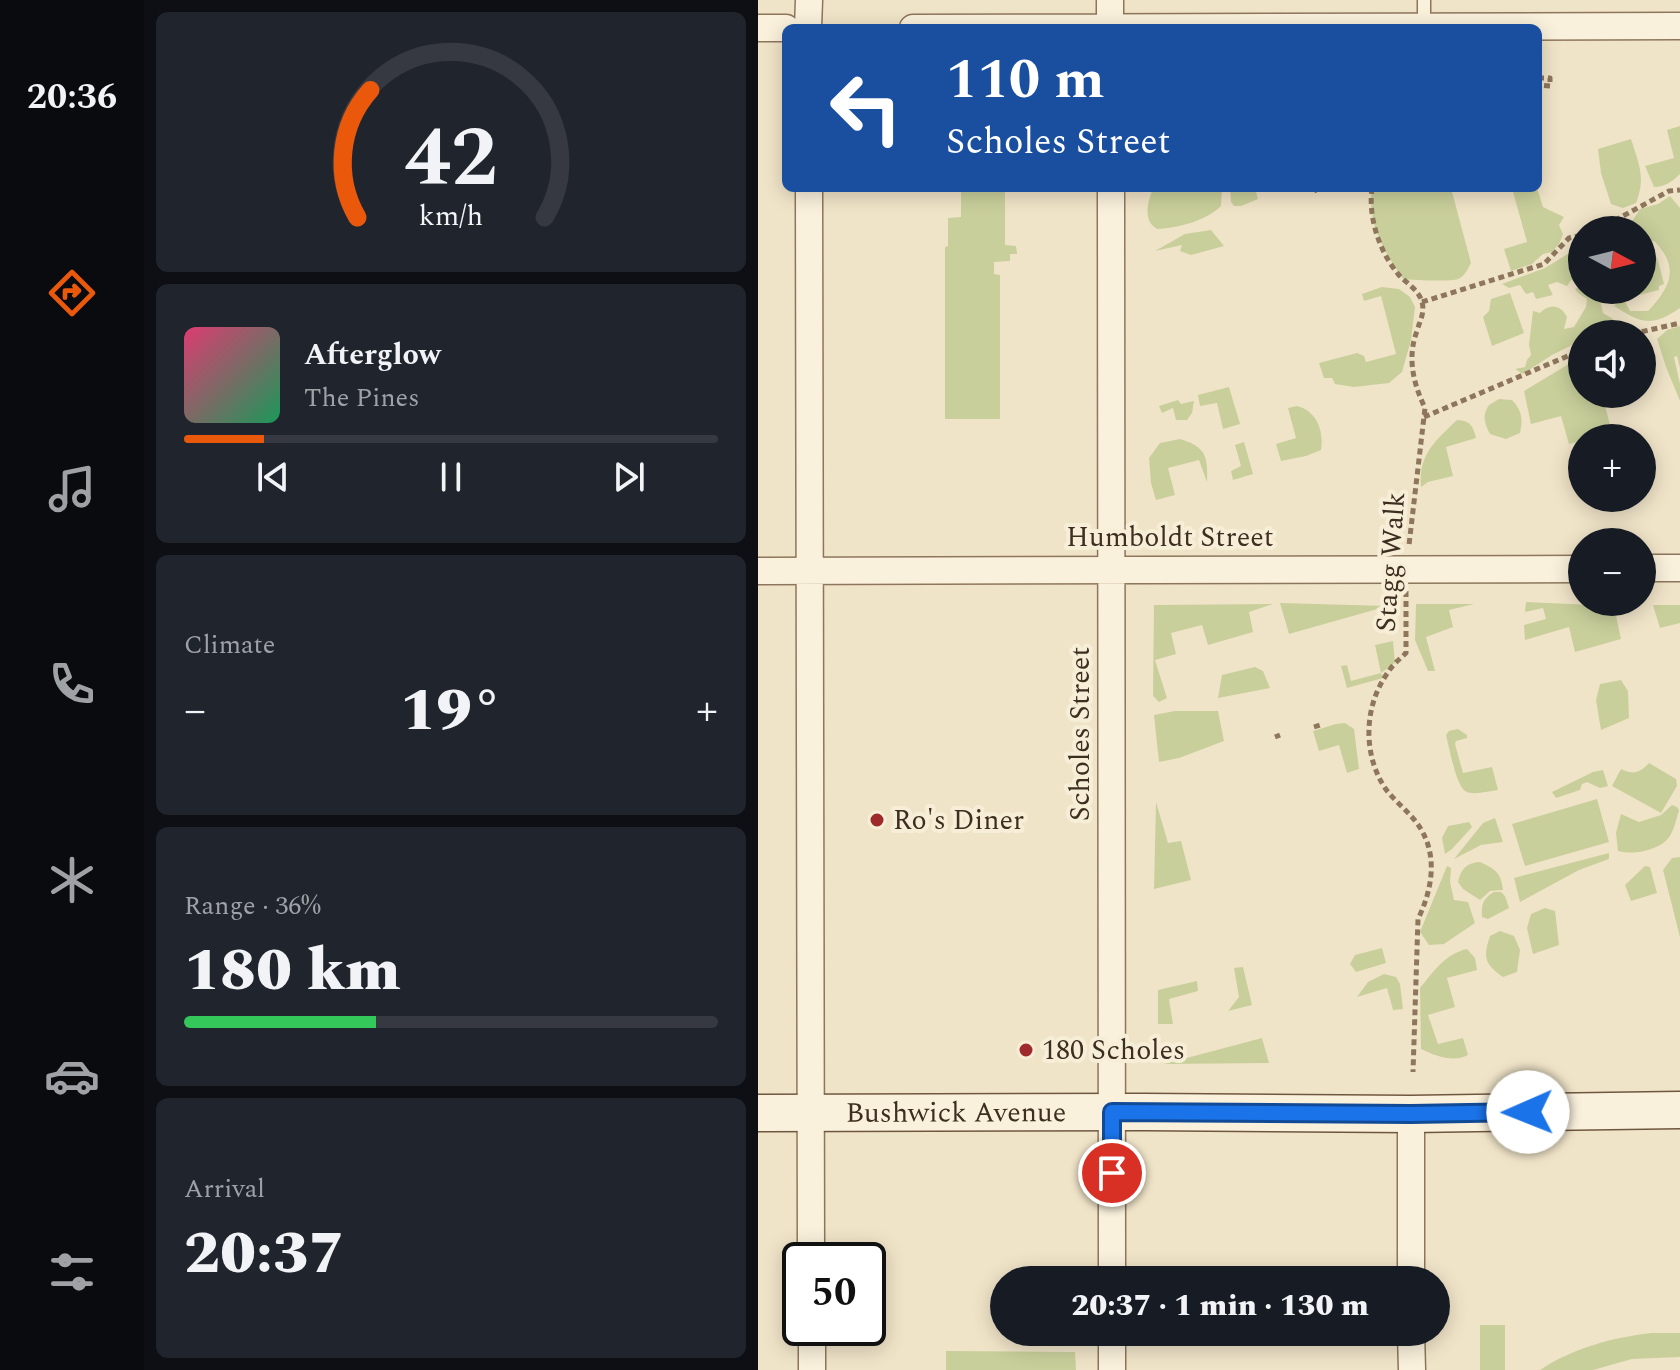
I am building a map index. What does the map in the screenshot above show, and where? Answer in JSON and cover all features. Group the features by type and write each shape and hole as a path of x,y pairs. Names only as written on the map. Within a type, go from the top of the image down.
{"main road":[{"name":"Bushwick Avenue","path":"758,1113 1411,1114 1680,1110"}],"street":[{"path":"808,24 809,0"},
{"path":"1110,0 1110,24"},
{"path":"1194,24 1424,13 1680,26"},
{"path":"758,28 782,28"},
{"path":"809,192 811,1242"},
{"name":"Scholes Street","path":"1111,192 1112,1266"},
{"path":"1656,568 1680,568"},
{"name":"Humboldt Street","path":"758,571 1568,569"},
{"path":"1411,1114 1411,1266"},
{"path":"812,1346 812,1370"},
{"path":"1112,1346 1112,1370"},
{"path":"1411,1346 1412,1370"}],"path":[{"path":"1542,78 1550,78 1550,86 1542,85"},
{"path":"1623,216 1669,191 1680,190"},
{"path":"1371,192 1374,223 1381,247 1396,272 1420,296 1422,302 1544,264 1568,239"},
{"name":"Stagg Walk","path":"1413,1072 1418,919 1428,898 1432,875 1430,854 1424,835 1411,815 1385,788 1374,766 1369,741 1370,715 1377,692 1389,671 1406,653 1406,569 1425,408 1412,374 1412,351 1417,329 1422,322 1422,302"},
{"path":"1656,328 1680,323"},
{"path":"1424,417 1568,356"}],"green space":[{"path":"1680,126 1680,174 1662,186 1654,187 1645,166 1674,158 1667,130"},
{"path":"1631,139 1641,186 1636,203 1623,208 1611,204 1601,173 1598,149"},
{"path":"961,192 1005,192 1005,245 1016,246 1017,254 1010,254 1010,261 994,262 994,274 1000,275 1000,419 945,419 945,247 948,246 948,218 961,217"},
{"path":"1152,192 1222,192 1221,206 1208,216 1174,227 1157,229 1152,225 1148,205"},
{"path":"1230,192 1256,192 1258,199 1241,206 1234,206"},
{"path":"1372,192 1452,192 1471,263 1464,275 1447,280 1403,279 1378,236"},
{"path":"1513,192 1538,192 1543,207 1564,217 1559,225 1563,234 1552,252 1543,254 1532,264 1511,271 1504,249 1527,242"},
{"path":"1670,196 1680,208 1680,308 1661,319 1642,320 1614,306 1626,304 1630,311 1648,311 1667,285 1670,268 1656,243 1656,216 1636,216 1640,209 1658,204"},
{"path":"1211,230 1224,246 1191,255 1180,251 1182,245 1155,251 1185,234"},
{"path":"1568,254 1567,286 1557,282 1548,285 1553,295 1536,299 1533,292 1526,294 1520,285 1509,288 1502,284 1545,268"},
{"path":"1657,257 1664,284 1659,286 1656,291"},
{"path":"1382,287 1399,289 1410,297 1415,307 1411,340 1402,372 1389,383 1354,387 1335,384 1332,378 1324,378 1319,363 1357,353 1364,356 1366,362 1396,354 1381,296 1364,301 1362,294"},
{"path":"1510,293 1524,333 1492,346 1483,317 1489,311 1491,299"},
{"path":"1586,304 1601,304 1603,313 1613,320 1578,320"},
{"path":"1551,307 1558,308 1567,317 1564,329 1568,328 1568,347 1523,374 1515,369 1525,367 1531,355 1529,345 1533,311 1540,313"},
{"path":"1680,326 1680,368 1677,356 1674,357 1680,401 1657,339 1667,330"},
{"path":"1568,364 1568,408 1606,408 1610,424 1568,424 1568,440 1561,416 1531,424 1524,391"},
{"path":"1229,387 1240,424 1223,429 1217,403 1200,406 1198,395"},
{"path":"1499,399 1512,400 1521,415 1520,433 1506,439 1490,434 1485,423 1489,405"},
{"path":"1178,400 1181,404 1194,401 1187,420 1176,420 1173,408 1162,413 1159,406"},
{"path":"1297,406 1310,412 1318,423 1321,450 1281,461 1276,444 1296,438 1288,408"},
{"path":"1457,420 1471,425 1476,438 1446,447 1453,476 1428,482 1421,487 1425,457"},
{"path":"1180,439 1195,445 1204,454 1207,482 1199,460 1168,468 1175,495 1156,500 1149,458 1160,443"},
{"path":"1244,442 1253,474 1233,480 1231,471 1241,466 1235,445"},
{"path":"1526,602 1568,604 1568,616 1616,616 1621,639 1575,652 1569,627 1525,640 1524,625 1546,619 1543,608 1525,612"},
{"path":"1280,603 1388,606 1289,634"},
{"path":"1273,604 1249,612 1253,632 1208,645 1202,625 1171,633 1176,654 1155,660 1167,698 1159,702 1153,696 1154,605"},
{"path":"1416,604 1474,604 1449,610 1453,627 1426,637 1435,671 1428,671 1415,640"},
{"path":"1656,605 1680,605 1680,623 1660,628"},
{"path":"1393,641 1395,663 1381,673 1375,645"},
{"path":"1347,665 1351,681 1381,673 1383,678 1347,688 1341,666"},
{"path":"1255,667 1263,671 1270,688 1218,698 1222,675"},
{"path":"1621,680 1628,691 1629,718 1601,730 1596,700 1600,684"},
{"path":"1175,711 1218,711 1224,741 1159,762 1154,715"},
{"path":"1345,723 1354,729 1359,769 1347,773 1339,745 1319,751 1313,731"},
{"path":"1458,729 1467,735 1455,744 1463,773 1492,767 1498,790 1472,793 1462,787 1446,735"},
{"path":"1649,763 1676,779 1677,786 1661,813 1612,786 1621,769 1636,772"},
{"path":"1603,770 1608,786 1600,788 1587,782 1582,784 1580,790 1556,798 1552,792 1593,772"},
{"path":"1597,799 1609,842 1525,866 1512,824"},
{"path":"1156,802 1168,843 1181,841 1191,880 1154,889"},
{"path":"1672,805 1679,810 1672,832 1665,842 1644,851 1618,851 1616,833 1621,814 1639,822 1661,815"},
{"path":"1495,818 1503,842 1481,845 1454,859 1483,823"},
{"path":"1469,822 1472,827 1445,854 1442,838 1448,826"},
{"path":"1609,853 1609,859 1579,870 1520,902 1514,878"},
{"path":"1680,857 1680,937 1663,870 1672,858"},
{"path":"1480,862 1496,872 1503,890 1490,891 1480,900 1458,882 1465,868"},
{"path":"1447,866 1451,868 1454,900 1468,902 1475,923 1444,944 1429,945 1420,932"},
{"path":"1645,866 1650,867 1657,893 1631,901 1625,885"},
{"path":"1494,892 1505,896 1509,908 1488,919 1482,917 1484,902"},
{"path":"1545,908 1555,911 1559,945 1533,954 1527,928 1531,914"},
{"path":"1500,931 1514,936 1520,950 1517,972 1503,977 1492,968 1486,955 1490,936"},
{"path":"1382,948 1386,963 1356,972 1350,964 1355,955"},
{"path":"1467,949 1475,958 1477,970 1447,978 1455,1007 1428,1015 1438,1044 1463,1038 1468,1055 1444,1058 1421,1049 1420,988 1446,959"},
{"path":"1243,967 1252,1005 1228,1011 1239,997 1234,968"},
{"path":"1384,974 1396,977 1400,984 1403,1009 1393,1010 1387,988 1357,997 1368,982"},
{"path":"1197,981 1198,991 1169,999 1173,1024 1158,1024 1158,990"},
{"path":"1262,1038 1269,1063 1164,1064"},
{"path":"1480,1325 1505,1325 1505,1370 1480,1370"},
{"path":"1651,1333 1680,1333 1680,1357 1632,1359 1593,1370 1540,1370 1593,1345"},
{"path":"946,1351 1075,1352 1076,1370 946,1370"}],"place":[{"name":"Ro's Diner","path":"877,820"},
{"name":"180 Scholes","path":"1026,1050"}],"route":[{"path":"1112,1173 1112,1112 1528,1112"}]}
